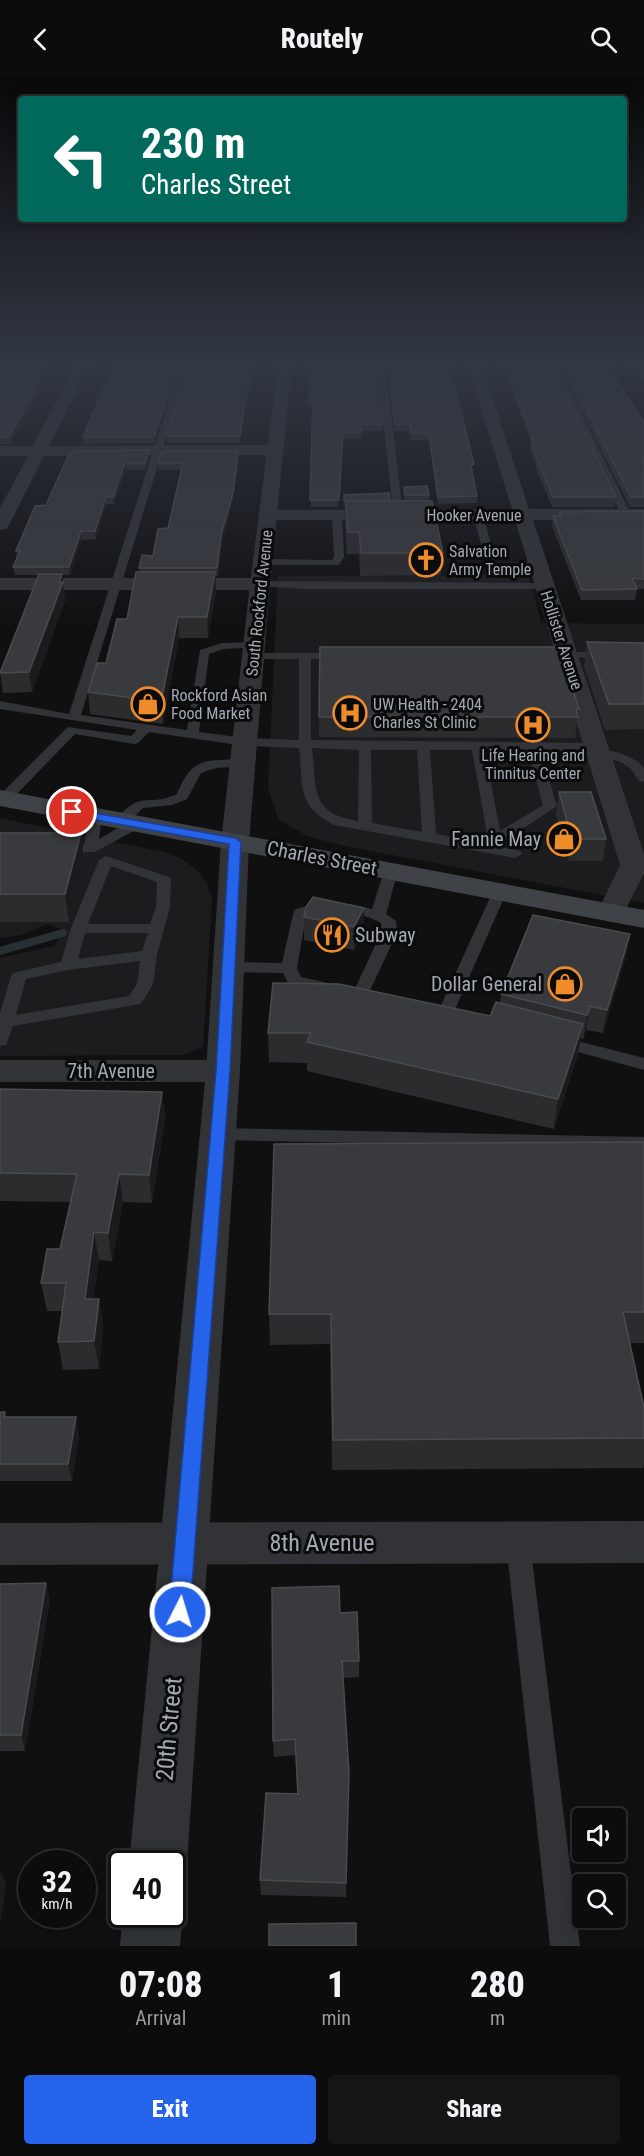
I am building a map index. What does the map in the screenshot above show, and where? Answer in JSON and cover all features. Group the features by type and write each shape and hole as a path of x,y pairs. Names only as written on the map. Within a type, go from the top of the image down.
{"main road":[{"name":"Charles Street","path":"2,799 644,919"}],"street":[{"path":"0,525 39,451"},
{"name":"South Rockford Avenue","path":"235,842 274,451"},
{"name":"Hollister Avenue","path":"502,451 597,750 639,860 611,912"},
{"name":"Hooker Avenue","path":"268,515 635,514"},
{"path":"0,584 115,583 261,573"},
{"name":"20th Street","path":"159,1850 223,1071 235,842"},
{"name":"7th Avenue","path":"0,1071 223,1071"},
{"name":"8th Avenue","path":"0,1544 644,1542"},
{"path":"150,1946 152,1928"}],"lane":[{"path":"74,718 158,451"},
{"path":"391,451 398,515"},
{"path":"601,451 635,514"},
{"path":"261,573 335,563 339,557 337,515"},
{"path":"478,515 492,566 538,566"},
{"path":"261,573 305,586 545,586"},
{"path":"192,735 204,652 222,645 305,656 347,656"},
{"path":"538,655 644,655"},
{"path":"305,656 305,744 312,802 320,812 339,822 429,837 490,844 515,854"},
{"path":"0,705 192,735 244,752"},
{"path":"2,799 72,730 134,740 145,729"},
{"path":"90,849 139,804 172,801 182,796 194,771 203,766 244,752 305,744 533,746 597,750 626,758 638,766 644,778"},
{"path":"364,746 365,826"},
{"path":"423,746 429,837"},
{"path":"490,844 550,806 533,746"},
{"path":"478,747 490,844"},
{"path":"90,849 118,821"},
{"path":"5,1022 135,1000 145,984 149,955 163,907 164,880 105,861 90,849 45,850"},
{"path":"68,965 78,928 105,861"},
{"path":"378,914 391,871"},
{"path":"424,1009 451,1015 500,891"},
{"path":"360,995 389,933 388,921 378,914 327,907 312,908 299,914 290,968 294,980 381,1000"},
{"path":"78,928 157,929"},
{"path":"0,1041 19,976 68,965 149,955"},
{"path":"228,967 290,968"},
{"path":"546,1038 644,1064"},
{"path":"218,1134 644,1143"},
{"path":"518,1543 565,1946"}],"shaded area":[{"path":"528,575 541,623 644,624 644,903 345,846 307,836 278,819 268,788 278,576"},
{"path":"0,818 165,852 180,858 197,870 207,883 212,898 203,1047 182,1055 0,1056 0,958 55,946 61,929 46,924 22,935 0,938"}],"building":[{"path":"76,451 149,451 145,463 125,463 113,497 106,497 95,531 81,531 69,567 13,567 20,551 16,551 35,506 46,505 69,454"},
{"path":"162,451 238,451 233,493 221,535 217,568 139,568 142,555 153,556 158,529 168,528 183,463 158,463"},
{"path":"311,451 342,451 339,500 310,500"},
{"path":"432,451 471,451 474,464 471,466 477,496 438,497"},
{"path":"535,451 594,451 616,497 553,497"},
{"path":"608,451 644,451 644,497 631,497"},
{"path":"427,486 429,495 405,495 404,487"},
{"path":"389,493 390,501 344,501 344,495"},
{"path":"346,501 432,501 443,553 361,553 359,532 348,532"},
{"path":"644,511 644,579 632,578 637,589 582,590 553,516 561,516 559,512"},
{"path":"136,572 215,572 207,617 178,617 161,702 88,692 97,663 106,663 117,619 127,619"},
{"path":"39,574 62,574 59,582 63,582 29,672 0,673"},
{"path":"587,642 644,643 644,704 609,704"},
{"path":"320,647 560,647 579,709 576,709 578,717 319,717"},
{"path":"559,792 591,792 606,839 572,839"},
{"path":"0,833 81,833 65,894 0,894"},
{"path":"313,897 364,908 354,927 304,917 306,907"},
{"name":"Dollar General","path":"533,915 630,934 607,1010 590,1006 587,1015 501,994"},
{"path":"273,983 339,984 490,1016 496,1002 583,1024 558,1099 307,1042 311,1033 268,1033"},
{"path":"0,1089 162,1092 149,1175 119,1174 108,1233 94,1232 85,1299 99,1299 94,1341 58,1342 66,1283 41,1283 47,1249 60,1249 77,1174 0,1173"},
{"path":"644,1142 644,1312 623,1312 644,1408 644,1438 333,1440 331,1314 269,1314 274,1144"},
{"path":"0,1412 5,1412 4,1417 76,1417 68,1464 0,1464"},
{"path":"46,1583 21,1735 0,1735 0,1584"},
{"path":"339,1586 340,1613 357,1612 359,1661 342,1661 349,1773 346,1883 260,1880 266,1793 298,1794 295,1739 273,1741 272,1588"},
{"path":"356,1923 356,1946 269,1946 269,1924"}],"waterway":[{"path":"0,951 63,933"}],"place":[{"name":"Salvation Army Temple","path":"426,560"},
{"name":"Rockford Asian Food Market","path":"148,704"},
{"name":"UW Health - 2404 Charles St Clinic","path":"350,713"},
{"name":"Life Hearing and Tinnitus Center","path":"533,725"},
{"name":"Fannie May","path":"564,839"},
{"name":"Subway","path":"332,935"},
{"name":"Dollar General","path":"565,984"}],"route":[{"path":"72,812 235,842 223,1071 180,1612"}]}
